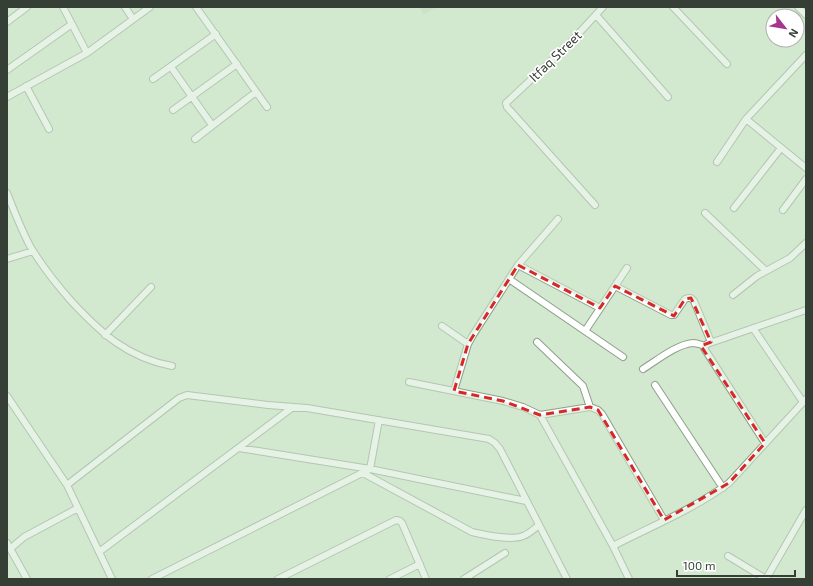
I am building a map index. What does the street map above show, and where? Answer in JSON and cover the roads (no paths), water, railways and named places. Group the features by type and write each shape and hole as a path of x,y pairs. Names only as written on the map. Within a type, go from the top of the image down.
{"street":[{"path":"7,22 27,7"},
{"path":"63,7 87,53"},
{"path":"125,7 133,19"},
{"path":"7,97 87,53 150,7"},
{"path":"196,7 267,108"},
{"name":"Itfaq Street","path":"596,205 507,107 506,103 570,44 603,7"},
{"path":"673,7 727,64"},
{"path":"798,7 806,15"},
{"path":"596,15 668,97"},
{"path":"7,70 72,24"},
{"path":"154,79 216,34"},
{"path":"717,162 746,119 806,55"},
{"path":"173,110 237,64"},
{"path":"171,67 212,125"},
{"path":"26,86 49,128"},
{"path":"195,139 256,92"},
{"path":"746,119 806,168"},
{"path":"734,208 781,148"},
{"path":"783,210 806,179"},
{"path":"7,193 20,226 33,251 60,288 88,320 124,349 157,363 172,366"},
{"path":"705,213 766,271"},
{"path":"454,391 468,344 518,265 558,219"},
{"path":"733,295 757,276 790,258 806,243"},
{"path":"7,259 33,251"},
{"path":"518,265 600,308"},
{"path":"585,331 627,268"},
{"path":"509,279 623,357"},
{"path":"615,286 673,316 685,299 691,298 694,301 711,342"},
{"path":"105,335 151,287"},
{"path":"705,346 711,342 806,310"},
{"path":"442,326 468,344"},
{"path":"613,546 709,497 723,488 805,401 753,328"},
{"path":"537,342 582,386 590,407"},
{"path":"643,369 673,350 687,344 698,343 705,346"},
{"path":"705,346 705,351 766,443"},
{"path":"409,382 503,400 524,407 540,415 613,546 629,579"},
{"path":"654,385 723,488"},
{"path":"67,485 179,398 187,395 293,407 489,439 495,443 567,579"},
{"path":"7,396 67,485 112,579"},
{"path":"99,552 293,407"},
{"path":"540,415 590,407 598,410 602,414 664,520"},
{"path":"370,470 379,420"},
{"path":"239,448 370,470 526,501"},
{"path":"152,579 362,472 370,470"},
{"path":"362,472 472,532 488,536 516,538 522,536 539,525"},
{"path":"27,579 9,546 78,508"},
{"path":"728,556 766,579 806,510"},
{"path":"278,579 290,576 396,520 400,521 402,524 426,579"},
{"path":"464,579 505,553"},
{"path":"390,579 420,564"}]}
